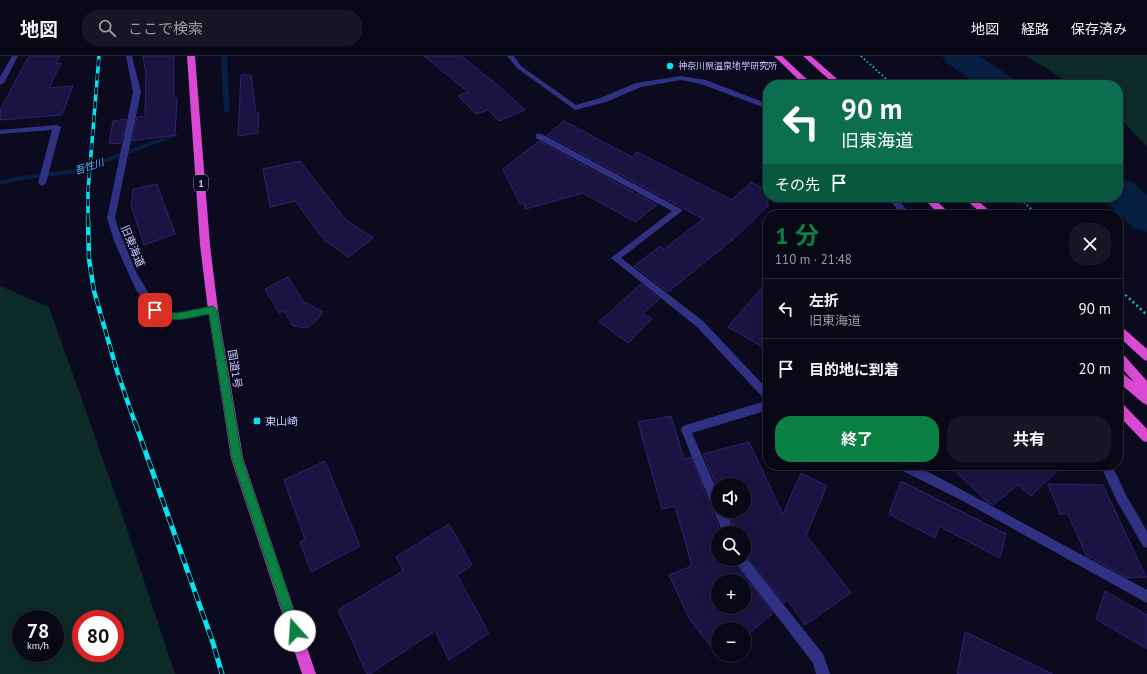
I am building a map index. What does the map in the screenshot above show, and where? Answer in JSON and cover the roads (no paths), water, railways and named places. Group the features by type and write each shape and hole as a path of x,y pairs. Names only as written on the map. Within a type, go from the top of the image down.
{"highway":[{"name":"国道1号","path":"191,56 205,244 213,310 237,458 309,674"},
{"path":"778,56 804,80"},
{"path":"807,56 834,80"},
{"path":"933,202 941,210"},
{"path":"966,202 975,210"},
{"path":"974,202 983,210"},
{"path":"1123,334 1147,356"},
{"path":"1123,362 1147,389"},
{"path":"1123,379 1147,400"},
{"path":"1123,412 1147,437"}],"street":[{"path":"0,83 15,56"},
{"name":"旧東海道","path":"128,56 135,79 137,92 111,218 115,233 142,293 155,310 165,315 178,316 213,310"},
{"path":"510,56 519,67 575,108 603,100 639,85 681,78 703,82 763,105"},
{"path":"0,132 57,127 42,183"},
{"path":"539,136 678,211 615,258 700,324 763,392"},
{"path":"895,202 903,210"},
{"path":"711,490 686,430 763,407"},
{"path":"913,470 947,486 1147,597"},
{"path":"1108,470 1122,499 1147,542"},
{"path":"745,566 818,659 823,674"}],"waterway":[{"name":"吾性川","path":"225,56 224,62 227,111"},
{"path":"958,56 993,80"},
{"name":"吾性川","path":"0,183 16,179 77,171 175,135"},
{"path":"1123,196 1147,218"}],"railway":[{"path":"88,219 88,191 99,56"},
{"path":"88,219 89,259 94,291 117,371 135,423"},
{"path":"135,422 213,643 222,674"}],"place":[{"name":"神奈川県温泉地学研究所","path":"670,66"},
{"name":"東山崎","path":"257,421"}]}
